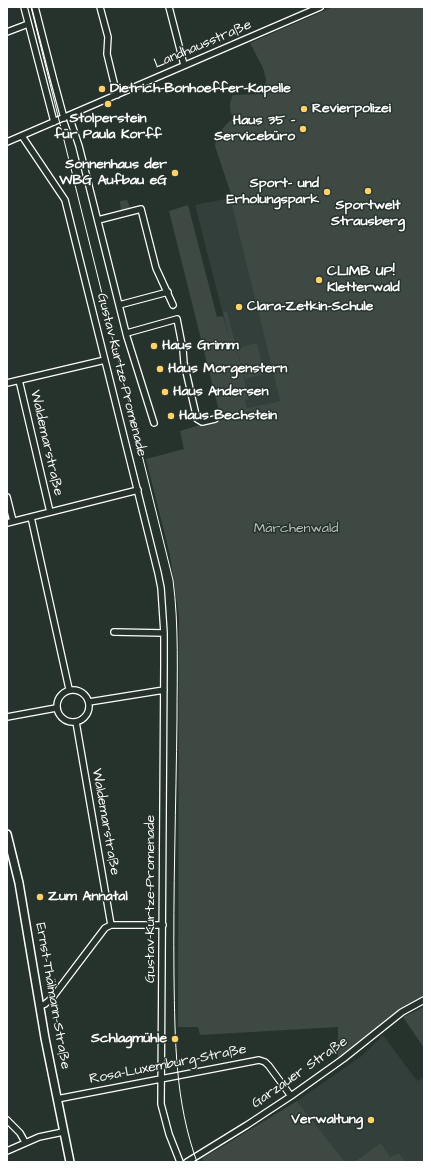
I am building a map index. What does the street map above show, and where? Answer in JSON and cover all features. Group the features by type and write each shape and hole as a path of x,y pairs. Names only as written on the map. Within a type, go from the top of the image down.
{"main road":[{"name":"Ernst-Thälmann-Straße","path":"7,834 19,883 57,1100 70,1162"}],"street":[{"path":"24,7 54,122"},
{"name":"Gustav-Kurtze-Promenade","path":"35,7 54,81 79,146 134,362 154,423"},
{"path":"100,7 108,37 107,54 117,95"},
{"path":"169,7 184,65"},
{"name":"Landhausstraße","path":"7,142 320,7"},
{"path":"7,32 28,24"},
{"name":"Gustav-Kurtze-Promenade","path":"22,136 65,200 160,581 164,632 161,1104 169,1134 180,1162"},
{"path":"98,220 141,209 156,268 173,305"},
{"name":"Gustav-Kurtze-Promenade","path":"119,304 168,292"},
{"name":"Gustav-Kurtze-Promenade","path":"127,333 177,319 184,363 197,419 202,422 215,419"},
{"path":"7,383 105,360"},
{"name":"Waldemarstraße","path":"19,380 50,512"},
{"path":"7,497 10,522 138,490"},
{"path":"31,517 70,689"},
{"path":"114,632 164,632"},
{"path":"70,689 81,691 89,702 88,712 85,717 76,722 65,720 58,713 56,708 58,698 65,691 70,689"},
{"path":"89,702 164,690"},
{"path":"7,717 56,708"},
{"name":"Waldemarstraße","path":"76,722 110,925"},
{"path":"40,1006 52,998 102,930 110,925 163,926"},
{"name":"Garzauer Straße","path":"187,1162 291,1096 343,1059 402,1012 424,1000"},
{"name":"Rosa-Luxemburg-Straße","path":"57,1100 259,1060 265,1062 273,1071 291,1096"},
{"path":"7,1120 20,1132 25,1142"},
{"path":"7,1151 39,1137 63,1132"}],"shaded area":[{"name":"Clara-Zetkin-Schule","path":"230,198 280,401 247,408 195,205"},
{"path":"383,1035 417,1081 424,1077 424,1162 406,1162 399,1153 390,1157 380,1144 354,1162 345,1162 297,1101 363,1055"}],"green space":[{"name":"Märchenwald","path":"333,7 424,7 424,998 410,1005 338,1058 338,1027 200,1035 198,1027 178,1027 179,616 170,555 146,459 184,449 180,431 221,419 169,211 188,205 217,317 223,316 230,340 223,312 227,311 249,399 245,400 247,408 280,401 230,198 232,197 215,146 219,134 233,118 230,106 233,95 262,94 264,92 266,79 263,68 250,43"},
{"path":"127,200 130,208 121,210 120,201"},
{"path":"257,343 264,374 245,379 237,349"},
{"path":"424,1007 424,1048 403,1017"},
{"path":"297,1101 345,1162 204,1162 202,1158"},
{"path":"381,1143 390,1157 399,1153 406,1162 354,1162"}],"tram line":[{"path":"31,7 173,580 177,650 174,912 175,1024 180,1094 184,1117 197,1162"}],"place":[{"name":"Dietrich-Bonhoeffer-Kapelle","path":"102,89"},
{"name":"Stolperstein für Paula Korff","path":"108,104"},
{"name":"Revierpolizei","path":"304,109"},
{"name":"Haus 35 - Servicebüro","path":"303,129"},
{"name":"Sonnenhaus der WBG Aufbau eG","path":"175,173"},
{"name":"Sportwelt Strausberg","path":"368,191"},
{"name":"Sport- und Erholungspark","path":"327,192"},
{"name":"CLIMB UP! Kletterwald","path":"319,280"},
{"name":"Clara-Zetkin-Schule","path":"239,307"},
{"name":"Haus Grimm","path":"154,346"},
{"name":"Haus Morgenstern","path":"160,369"},
{"name":"Haus Andersen","path":"165,392"},
{"name":"Haus Bechstein","path":"171,416"},
{"name":"Zum Annatal","path":"40,897"},
{"name":"Schlagmühle","path":"175,1039"},
{"name":"Verwaltung","path":"371,1120"}]}
